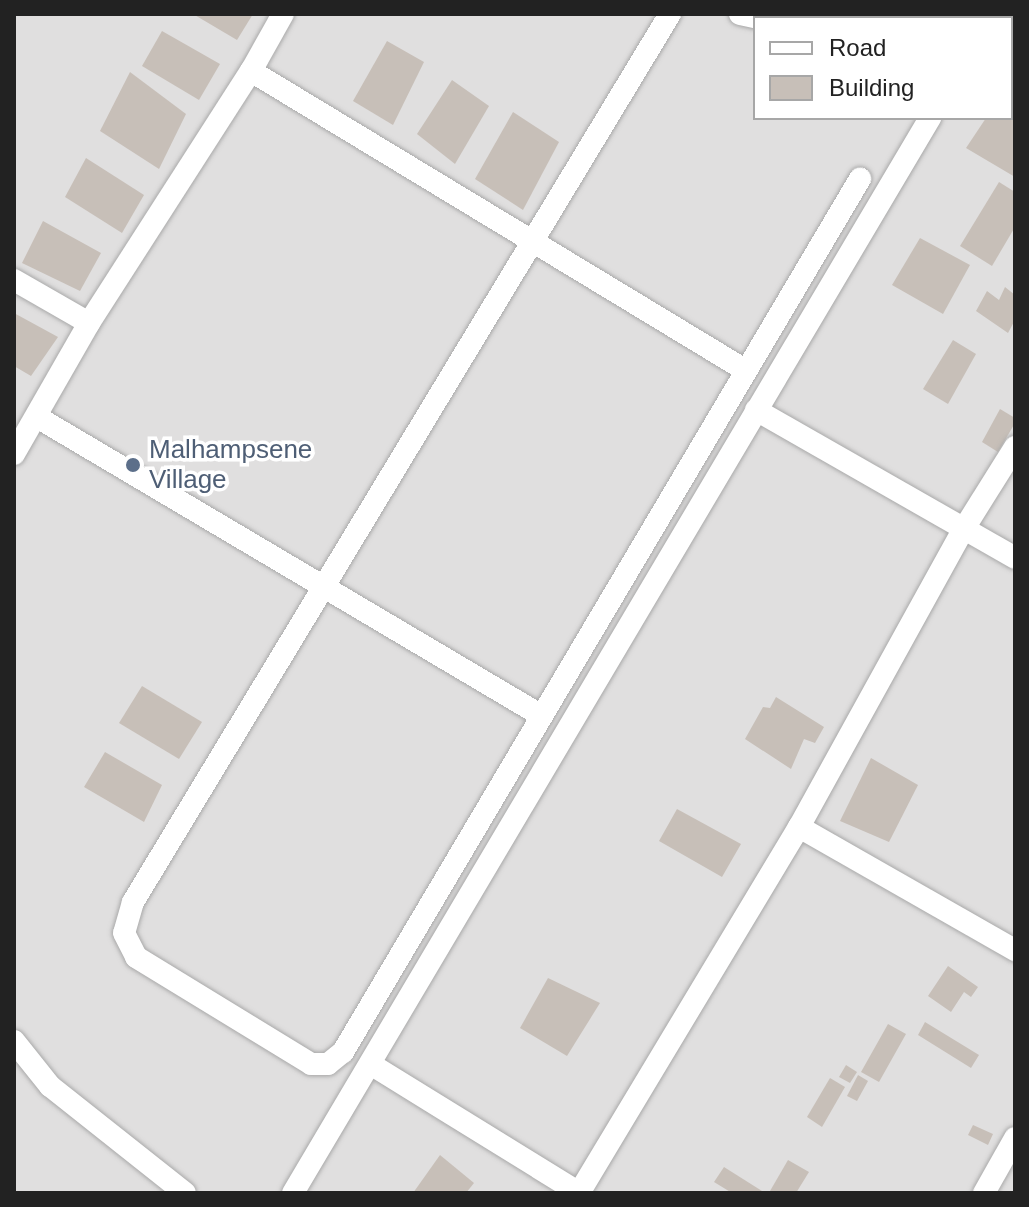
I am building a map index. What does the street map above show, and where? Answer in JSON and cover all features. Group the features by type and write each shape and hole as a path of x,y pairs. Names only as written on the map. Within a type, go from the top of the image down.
{"street":[{"path":"14,454 89,323 251,71 283,14"},
{"path":"670,14 133,902 124,933 136,957 311,1064 328,1064 343,1052 860,179"},
{"path":"251,71 745,370"},
{"path":"293,1193 372,1065 929,120"},
{"path":"14,280 89,323"},
{"path":"756,410 1015,558"},
{"path":"37,417 542,716"},
{"path":"372,1065 579,1193 799,827 963,530 1015,447"},
{"path":"799,827 1015,950"},
{"path":"14,1041 50,1086 185,1193"},
{"path":"984,1193 1015,1138"}],"shaded area":[{"path":"14,14 1015,14 1015,1193 14,1193"}],"building":[{"path":"193,14 253,14 237,40"},
{"path":"162,31 220,64 199,100 142,66"},
{"path":"387,41 424,62 393,125 353,101"},
{"path":"130,72 186,114 159,169 100,131"},
{"path":"452,80 489,106 455,164 417,134"},
{"path":"513,112 559,142 523,210 475,179"},
{"path":"1015,117 1015,177 966,148 985,120 1013,120"},
{"path":"86,158 144,195 122,233 65,197"},
{"path":"999,182 1015,192 1015,227 992,266 960,246"},
{"path":"43,221 101,253 80,291 22,263"},
{"path":"920,238 970,265 943,314 892,285"},
{"path":"1005,287 1015,295 1015,320 1008,333 976,311 987,291 999,300"},
{"path":"14,313 58,337 31,376 14,366"},
{"path":"953,340 976,354 948,404 923,389"},
{"path":"1000,409 1015,418 1015,423 998,452 982,442"},
{"path":"142,686 202,722 179,759 119,723"},
{"path":"776,697 824,727 815,743 804,739 791,769 745,739 763,707 770,708"},
{"path":"105,752 162,785 144,822 84,787"},
{"path":"871,758 918,785 889,842 840,821"},
{"path":"677,809 741,844 722,877 659,841"},
{"path":"948,966 978,987 971,997 964,992 951,1012 928,996"},
{"path":"548,978 600,1003 567,1056 520,1028"},
{"path":"925,1022 979,1055 971,1068 918,1035"},
{"path":"888,1024 906,1034 879,1082 861,1072"},
{"path":"846,1065 857,1072 850,1083 839,1077"},
{"path":"858,1075 868,1081 857,1101 847,1096"},
{"path":"830,1078 845,1087 822,1127 807,1117"},
{"path":"973,1125 993,1134 988,1145 968,1135"},
{"path":"440,1155 474,1183 466,1193 413,1193"},
{"path":"788,1160 809,1172 796,1193 773,1193 770,1191"},
{"path":"724,1167 765,1193 732,1193 714,1182"}],"place":[{"name":"Malhampsene Village","path":"133,465"}]}
